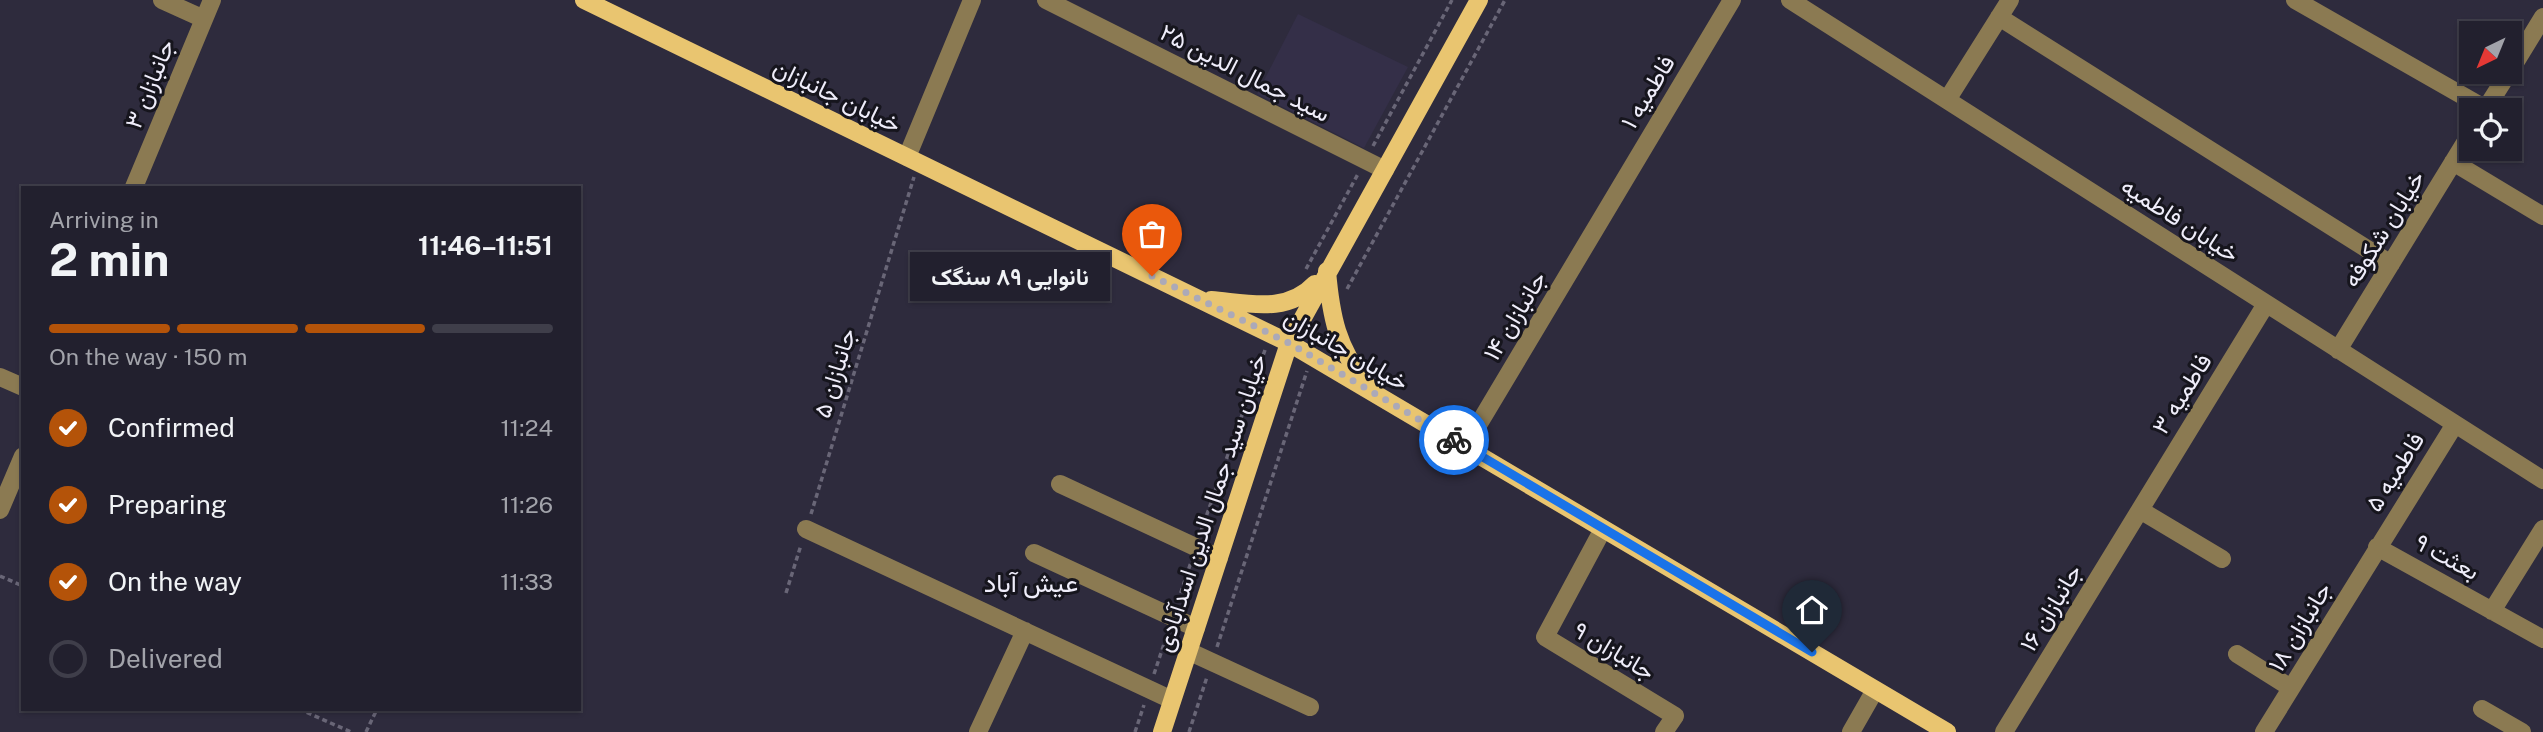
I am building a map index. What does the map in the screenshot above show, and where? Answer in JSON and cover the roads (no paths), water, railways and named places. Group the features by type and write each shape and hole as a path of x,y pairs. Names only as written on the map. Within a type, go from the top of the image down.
{"main road":[{"name":"خیابان جانبازان","path":"584,0 1289,343 1947,732"},
{"name":"خیابان سید جمال الدین اسدآبادی","path":"1162,732 1289,343 1479,0"},
{"path":"1198,299 1280,305 1293,302 1309,291 1327,271"},
{"path":"1327,271 1331,319 1350,363 1371,391"}],"street":[{"path":"162,0 204,19"},
{"name":"جانبازان ۳","path":"134,186 212,0"},
{"path":"912,160 972,0"},
{"name":"سید جمال الدین ۲۵","path":"1046,0 1385,170"},
{"name":"فاطمیه ۱","path":"1607,210 1732,0"},
{"name":"خیابان فاطمیه","path":"1790,0 2543,481"},
{"path":"1947,100 2010,0"},
{"path":"2295,0 2465,98"},
{"path":"2522,50 2543,16"},
{"path":"1999,17 2391,264"},
{"name":"خیابان شکوفه","path":"2338,350 2459,152"},
{"path":"2453,162 2543,216"},
{"name":"جانبازان ۱۴","path":"1465,447 1607,210"},
{"name":"فاطمیه ۳","path":"2140,509 2266,304"},
{"path":"0,377 21,386"},
{"name":"فاطمیه ۵","path":"2377,547 2455,424"},
{"path":"2,500 21,460"},
{"path":"1059,484 1219,558"},
{"path":"2140,509 2222,559"},
{"name":"جانبازان ۱۶","path":"2004,732 2140,509"},
{"name":"جانبازان ۹","path":"1603,529 1545,637 1675,716 1664,732"},
{"path":"2493,611 2543,529"},
{"path":"806,530 1172,700"},
{"name":"بعثت ۹","path":"2377,547 2543,639"},
{"name":"جانبازان ۱۸","path":"2264,732 2377,547"},
{"path":"1034,552 1196,628"},
{"path":"978,732 1025,631"},
{"path":"1188,651 1310,707"},
{"path":"2237,654 2291,688"},
{"path":"1852,732 1875,690"},
{"path":"2482,709 2522,732"}],"place":[{"name":"نانوایی ۸۹ سنگک","path":"1152,276"}],"district":[{"name":"عیش آباد","path":"1031,583"}]}
